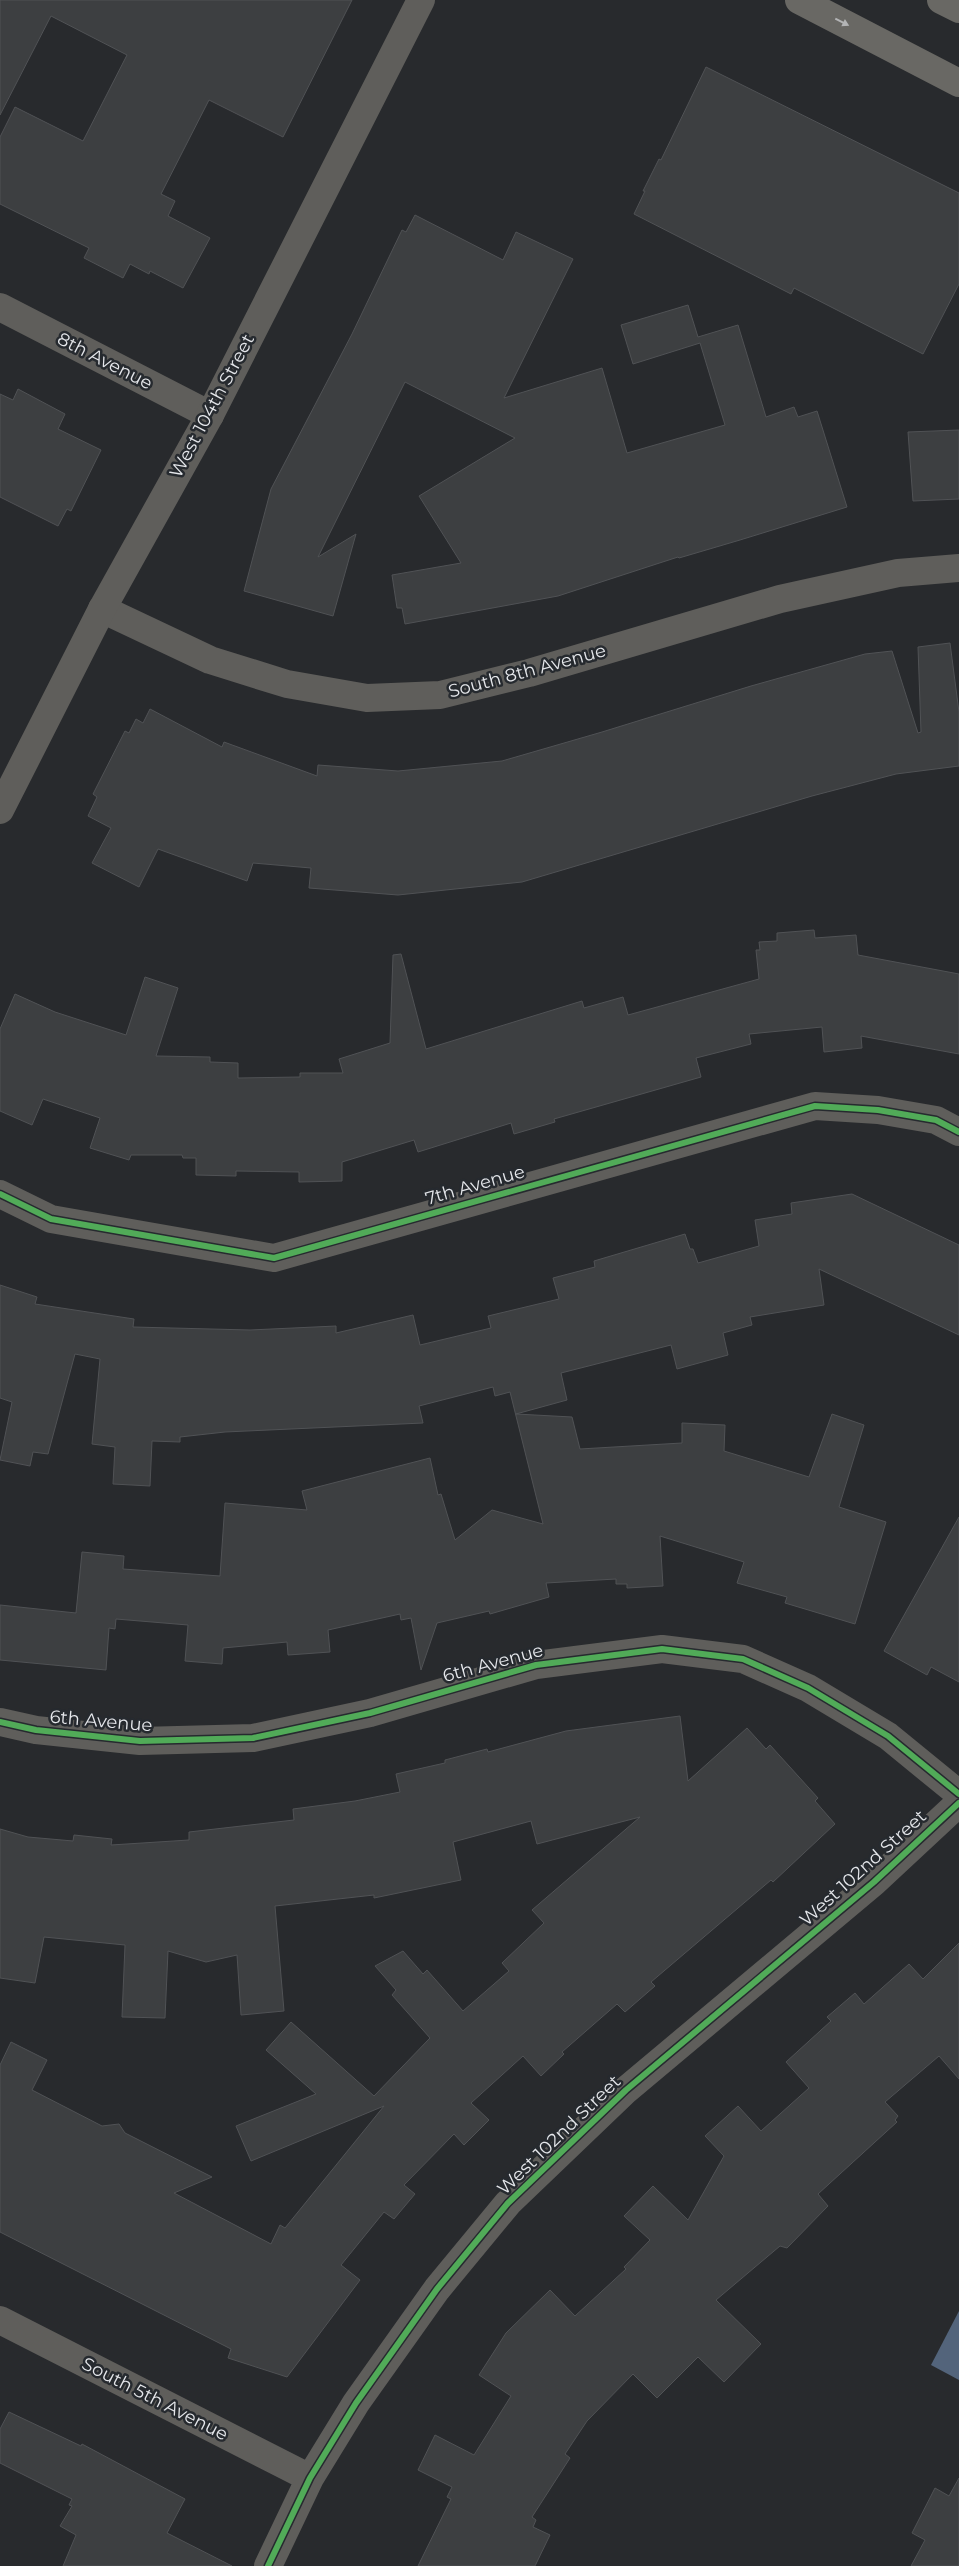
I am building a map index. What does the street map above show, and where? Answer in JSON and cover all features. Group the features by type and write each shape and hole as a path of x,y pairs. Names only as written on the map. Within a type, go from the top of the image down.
{"main road":[{"path":"799,0 959,83"},
{"path":"941,0 959,10"}],"street":[{"name":"West 104th Street","path":"0,810 102,609 210,414 421,0"},
{"name":"8th Avenue","path":"0,307 210,414"},
{"name":"South 8th Avenue","path":"102,609 210,660 287,684 367,698 440,695 529,673 780,599 898,573 959,568"},
{"name":"7th Avenue","path":"0,1194 51,1219 274,1258 815,1106 878,1110 936,1120 959,1132"},
{"name":"6th Avenue","path":"0,1722 36,1730 140,1741 253,1738 370,1712 536,1665 662,1649 743,1659 808,1688 888,1736 959,1794"},
{"name":"West 102nd Street","path":"268,2566 310,2478 356,2403 431,2297 508,2203 626,2090 874,1882 959,1803"},
{"name":"South 5th Avenue","path":"0,2320 310,2478"}],"water":[{"path":"959,2311 959,2380 931,2365"}],"building":[{"path":"0,0 352,0 283,137 209,100 161,194 175,201 168,216 210,238 183,288 150,271 149,274 130,264 123,278 84,258 89,248 0,204 0,137 15,107 83,141 127,55 51,16 0,115"},
{"path":"706,67 959,193 959,284 923,354 794,288 791,294 634,214 645,191 643,191 659,159 661,160"},
{"path":"415,215 503,260 516,232 573,259 504,398 602,368 627,453 725,425 700,343 633,364 621,325 688,305 698,337 738,325 766,417 794,407 798,417 817,411 847,507 678,557 558,596 405,624 402,608 397,608 392,575 461,563 419,496 515,438 405,382 318,557 356,534 333,616 244,591 271,489 352,334 402,230 406,232"},
{"path":"18,389 65,414 58,429 101,450 71,511 67,509 58,526 0,497 0,394 13,400"},
{"path":"959,430 959,499 913,501 908,432"},
{"path":"950,643 959,712 959,766 896,774 812,796 522,882 398,895 309,888 311,868 253,863 247,881 158,849 139,887 92,863 111,828 88,816 97,797 93,794 125,731 129,733 136,719 143,723 150,709 222,747 224,742 317,776 318,765 398,771 502,761 751,686 865,654 892,651 918,733 921,732 918,647"},
{"path":"814,930 815,938 856,935 858,955 959,974 959,1054 861,1036 862,1048 824,1052 822,1027 749,1034 751,1044 696,1058 701,1077 554,1119 555,1122 514,1134 511,1123 418,1152 414,1140 342,1162 342,1181 299,1182 299,1172 236,1171 236,1176 196,1175 196,1158 183,1158 182,1155 131,1155 129,1160 90,1148 100,1118 43,1099 32,1125 0,1111 0,1029 15,994 55,1012 126,1035 145,977 178,988 156,1056 210,1057 210,1062 238,1063 238,1078 300,1077 300,1073 343,1073 339,1059 390,1043 393,955 401,954 426,1049 582,1001 584,1008 623,997 628,1015 759,979 756,950 760,950 759,942 777,941 777,933"},
{"path":"852,1194 959,1245 959,1335 819,1269 824,1305 750,1317 752,1325 723,1333 728,1355 677,1369 671,1345 561,1373 567,1400 516,1414 572,1417 580,1449 682,1443 682,1423 725,1425 724,1451 809,1477 832,1414 864,1425 839,1507 886,1522 855,1624 785,1603 787,1597 737,1583 744,1562 660,1536 663,1586 627,1588 627,1584 616,1584 616,1579 546,1583 549,1597 490,1614 489,1611 437,1623 421,1670 411,1618 401,1620 400,1614 328,1630 330,1652 288,1655 287,1642 223,1648 222,1664 185,1661 188,1625 116,1619 115,1629 109,1628 106,1670 0,1660 0,1605 76,1613 82,1552 124,1556 123,1569 220,1576 225,1503 307,1510 302,1491 430,1458 438,1495 441,1494 455,1540 492,1510 543,1524 510,1392 495,1396 493,1387 419,1406 423,1423 225,1432 180,1437 180,1442 152,1441 150,1486 113,1484 115,1447 92,1444 100,1359 75,1354 48,1454 33,1452 30,1466 0,1460 12,1402 0,1398 0,1285 37,1297 35,1304 134,1319 133,1327 250,1330 336,1326 336,1333 413,1315 420,1345 491,1328 488,1316 559,1299 553,1278 595,1267 594,1261 685,1234 690,1249 693,1249 698,1263 759,1246 755,1220 792,1214 791,1203"},
{"path":"959,1517 959,1682 931,1667 927,1675 884,1651"},
{"path":"680,1716 688,1781 747,1728 766,1749 770,1745 818,1798 815,1801 835,1824 773,1882 771,1880 651,1982 655,1986 625,2012 617,2004 562,2052 564,2054 541,2076 523,2056 471,2103 489,2120 464,2145 454,2134 404,2185 415,2194 394,2219 384,2212 341,2265 360,2280 287,2377 228,2358 231,2349 0,2232 0,2065 11,2042 47,2060 32,2090 102,2126 119,2124 125,2133 212,2177 174,2193 271,2244 280,2225 285,2228 384,2106 251,2161 236,2126 316,2094 266,2050 291,2022 374,2096 430,2038 392,1995 396,1990 375,1966 403,1951 423,1974 427,1970 463,2011 509,1971 502,1963 544,1923 532,1910 640,1817 537,1844 531,1821 453,1842 461,1880 374,1898 374,1895 275,1906 284,2011 241,2015 237,1955 206,1962 168,1951 165,2018 122,2017 125,1945 44,1937 35,1983 0,1978 0,1829 28,1837 73,1841 74,1835 112,1839 111,1845 189,1840 189,1832 294,1820 293,1809 355,1801 400,1792 396,1774 445,1763 445,1760 487,1749 488,1752 566,1731"},
{"path":"959,1943 959,2079 939,2056 885,2102 898,2116 895,2120 897,2122 818,2194 828,2206 787,2248 780,2246 716,2300 761,2344 724,2382 698,2357 657,2398 633,2374 587,2421 565,2454 570,2458 532,2517 536,2520 533,2527 550,2535 535,2566 418,2566 451,2499 447,2497 452,2487 418,2470 435,2435 474,2455 511,2396 479,2375 506,2333 550,2290 575,2316 626,2269 624,2267 650,2240 624,2216 653,2186 688,2220 724,2156 705,2136 738,2106 761,2131 809,2088 786,2062 831,2021 827,2017 855,1993 864,2004 909,1964 923,1979"},
{"path":"9,2412 81,2446 82,2444 185,2499 167,2533 232,2566 63,2566 76,2535 60,2526 72,2506 69,2505 72,2499 0,2463 0,2429"},
{"path":"959,2478 959,2566 911,2566 925,2540 912,2533 935,2488 949,2496"}],"cycle path":[{"path":"0,1194 51,1219 274,1258 815,1106 878,1110 936,1120 959,1132"},
{"path":"0,1722 36,1730 140,1741 253,1738 370,1713 536,1665 662,1649 743,1659 808,1688 888,1736 959,1794"},
{"path":"268,2566 310,2478 356,2403 437,2289 508,2203 626,2090 874,1882 959,1803"}]}
